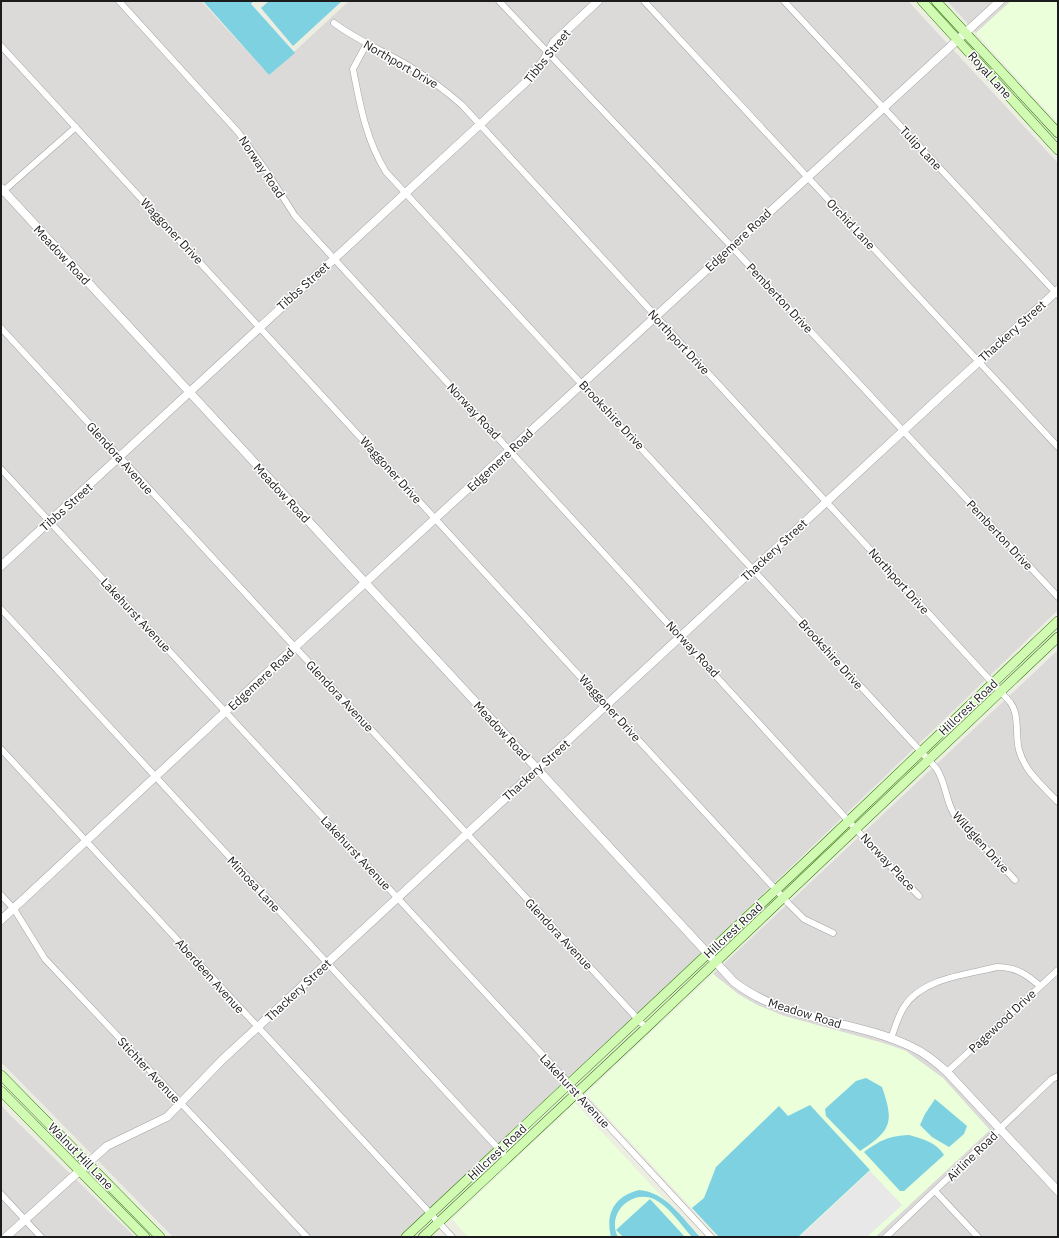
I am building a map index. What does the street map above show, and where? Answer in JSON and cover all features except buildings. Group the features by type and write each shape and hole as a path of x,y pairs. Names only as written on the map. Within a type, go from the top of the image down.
{"main road":[{"name":"Royal Lane","path":"922,1 1058,150"},
{"name":"Royal Lane","path":"936,1 1057,132"},
{"path":"1047,138 1057,132"},
{"name":"Hillcrest Road","path":"423,1237 715,963 849,820 1058,621"},
{"name":"Hillcrest Road","path":"406,1237 707,955 857,829 1058,637"},
{"name":"Walnut Hill Lane","path":"1,1075 160,1237"},
{"name":"Walnut Hill Lane","path":"1,1091 145,1237"}],"street":[{"name":"Norway Road","path":"119,1 234,127 254,153 295,216 857,829"},
{"name":"Pemberton Drive","path":"499,1 549,52 731,246 1058,597"},
{"name":"Tibbs Street","path":"1,566 526,82 549,52 554,42 598,1"},
{"name":"Orchid Lane","path":"644,1 1058,447"},
{"name":"Tulip Lane","path":"784,1 1057,293"},
{"name":"Edgemere Road","path":"1,920 295,647 436,519 731,246 884,109 1000,1"},
{"name":"Northport Drive","path":"334,23 366,45 412,68 442,88 480,125 1000,692"},
{"name":"Brookshire Drive","path":"366,45 353,69 364,122 378,158 390,176 583,383 929,760"},
{"name":"Waggoner Drive","path":"1,46 260,326 780,894 804,919 833,932"},
{"path":"2,191 76,127"},
{"name":"Meadow Road","path":"2,191 707,955 740,987 780,1008 891,1038 921,1052 947,1072 1058,1191"},
{"name":"Thackery Street","path":"6,1237 88,1162 113,1143 160,1122 182,1104 210,1071 257,1027 979,361 1057,293"},
{"name":"Glendora Avenue","path":"1,328 119,458 646,1028"},
{"name":"Lakehurst Avenue","path":"1,469 711,1237"},
{"name":"Mimosa Lane","path":"1,609 507,1158"},
{"path":"1000,692 1015,710 1018,748 1026,768 1058,802"},
{"name":"Aberdeen Avenue","path":"1,749 452,1237"},
{"name":"Wildglen Drive","path":"929,760 942,778 948,801 954,814 1016,880"},
{"name":"Norway Place","path":"857,829 919,896"},
{"name":"Stichter Avenue","path":"1,895 14,909 45,959 307,1237"},
{"path":"891,1038 903,1008 913,995 929,984 997,967 1007,967 1021,971 1040,986"},
{"name":"Pagewood Drive","path":"947,1072 1058,970"},
{"name":"Airline Road","path":"886,1237 1052,1079 1058,1076"},
{"path":"935,1191 978,1237"},
{"path":"1,1194 41,1237"}],"shaded area":[{"path":"1,1 201,1 269,75 349,1 908,1 1058,163 1058,610 641,1011 400,1237 173,1237 1,1062 1,912 4,909 1,906"},
{"path":"203,1 253,1 251,4 295,53 269,75"},
{"path":"269,1 342,1 293,46 261,8"},
{"path":"947,1 1011,1 976,33"},
{"path":"1011,1 1058,1 1058,123 976,33"},
{"path":"1058,650 1058,1237 875,1237 989,1130 906,1051 883,1043 784,1016 757,1005 738,994 713,974"},
{"path":"713,974 738,994 757,1005 784,1016 883,1043 906,1051 943,1078 990,1130 875,1237 719,1237 586,1094"},
{"path":"866,1078 882,1087 889,1117 888,1124 879,1137 860,1151 826,1116 825,1109 856,1081"},
{"path":"935,1099 967,1126 964,1134 949,1147 932,1137 920,1125"},
{"path":"575,1103 699,1237 468,1237 452,1219"},
{"path":"1,1105 9,1114 135,1237 1,1237"},
{"path":"810,1105 870,1170 798,1237 719,1237 692,1208 704,1198 716,1167 779,1106 788,1116"},
{"path":"909,1135 933,1144 944,1155 904,1191 900,1191 864,1152 885,1139"},
{"path":"870,1171 902,1205 867,1237 799,1237"},
{"path":"639,1190 649,1192 657,1196 673,1207 700,1237 692,1237 665,1206 659,1202 654,1199 637,1197 629,1201 618,1212 615,1220 615,1228 618,1237 611,1237 609,1220 614,1207 624,1196"},
{"path":"650,1199 685,1237 623,1237 616,1230"}]}
